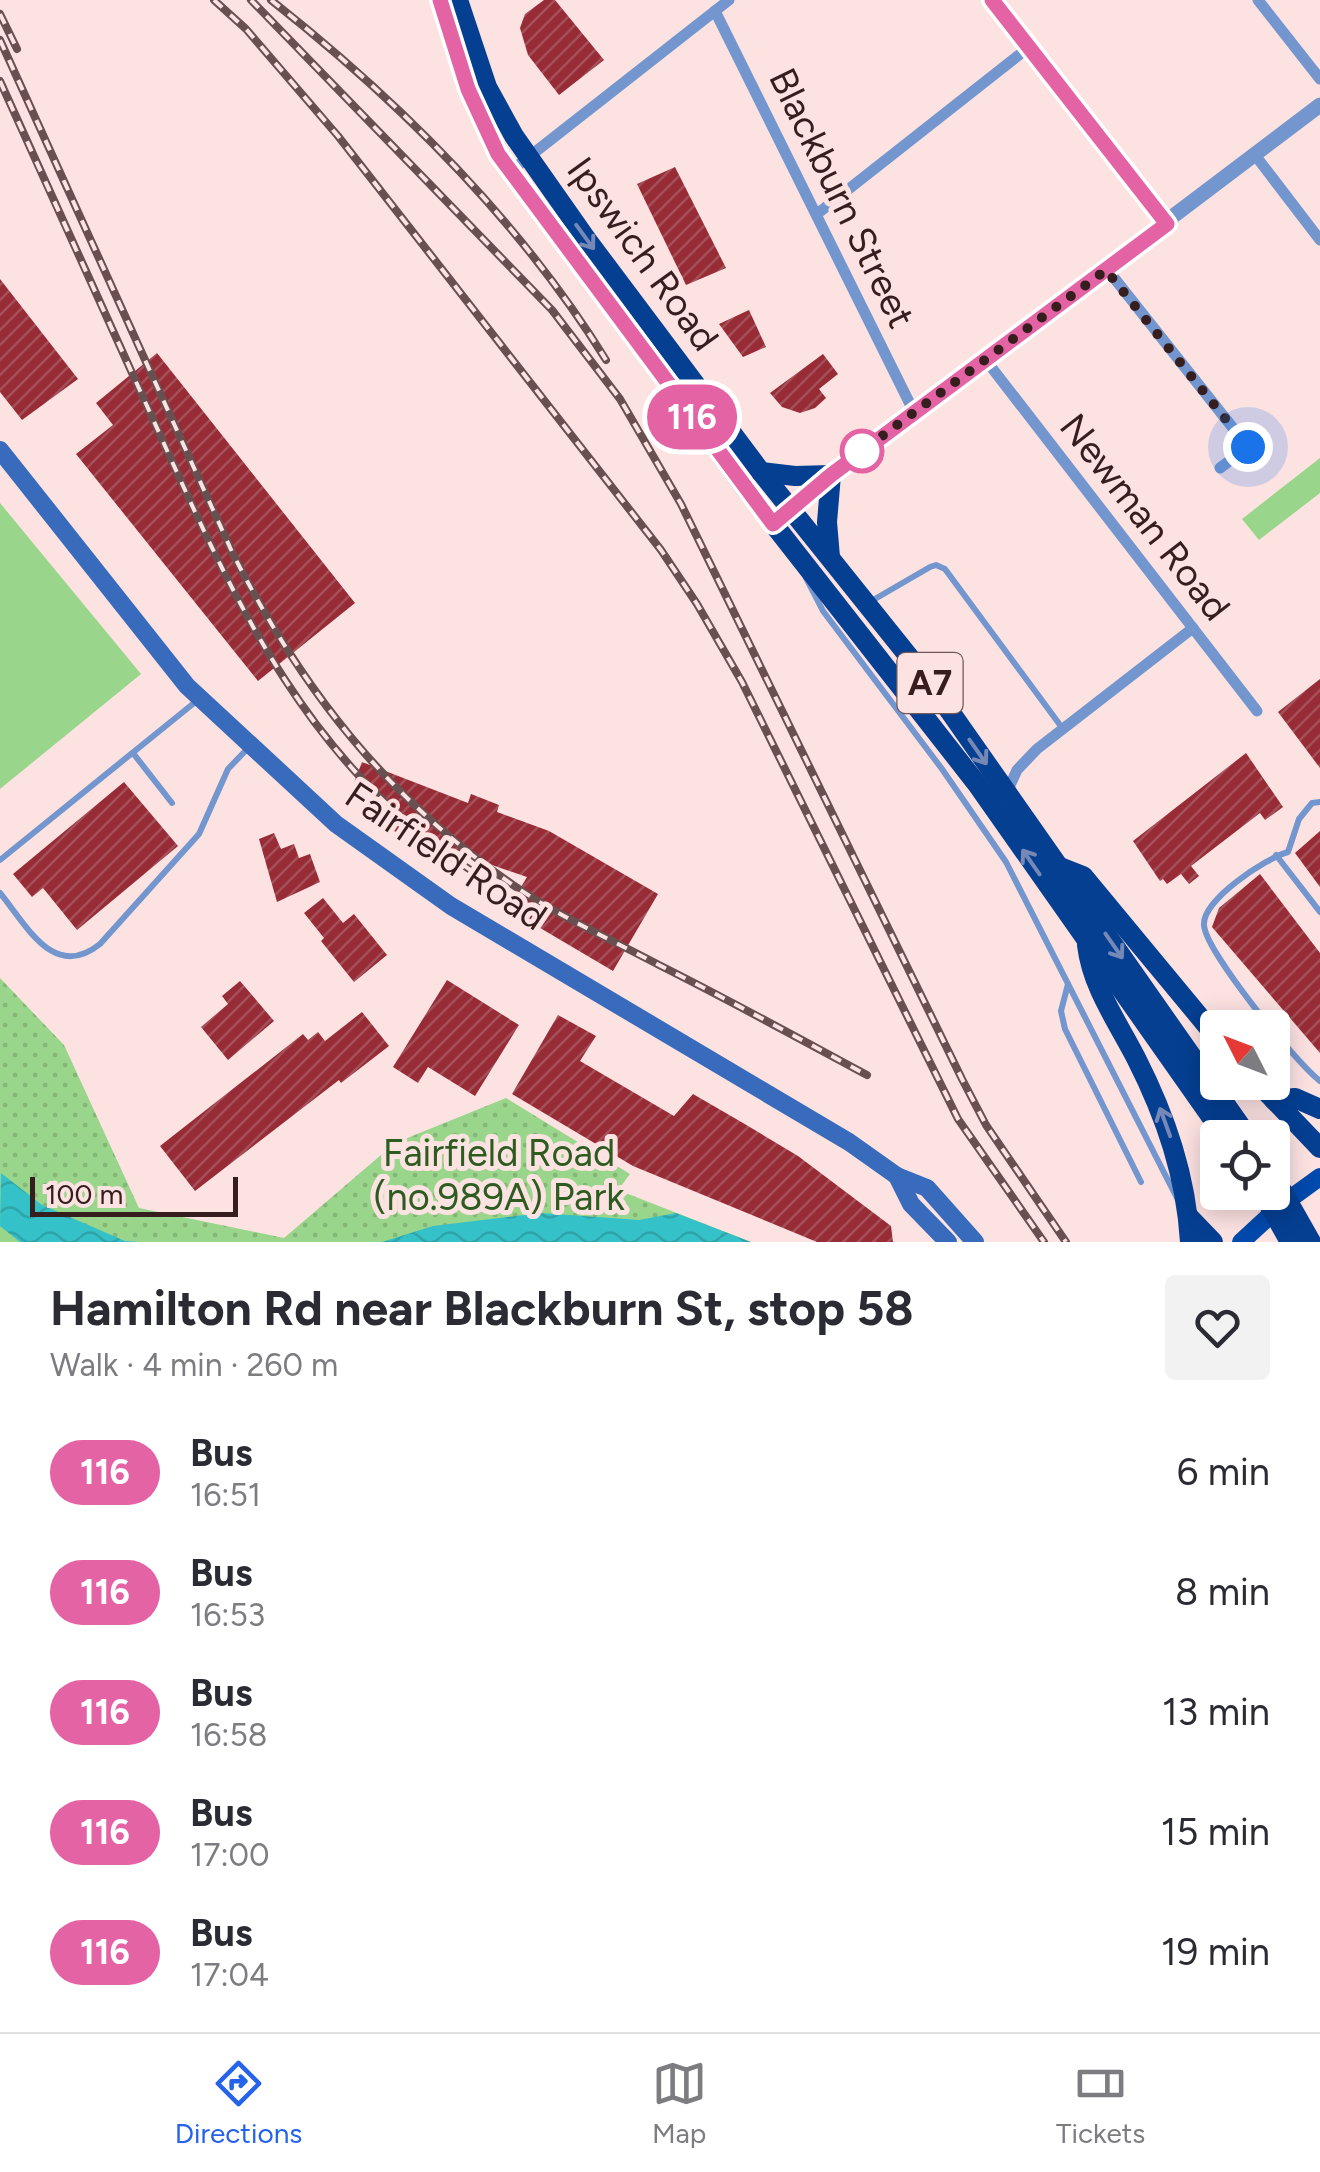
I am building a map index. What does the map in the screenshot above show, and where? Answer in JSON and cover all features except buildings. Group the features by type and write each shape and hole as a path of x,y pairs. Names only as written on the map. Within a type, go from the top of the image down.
{"highway":[{"name":"Ipswich Road","path":"440,0 477,111 511,172 773,524 977,784 1087,942"},
{"name":"Ipswich Road","path":"458,0 487,87 529,157 761,472 930,683 1058,866"},
{"path":"761,472 831,475 826,522 830,557"},
{"path":"1058,866 1083,876 1200,1017"},
{"name":"A7","path":"1058,866 1235,1120"},
{"path":"1087,942 1090,973 1168,1129 1183,1183 1190,1242"},
{"name":"A7","path":"1087,942 1213,1120"},
{"path":"1290,1098 1320,1109"},
{"path":"1274,1100 1320,1148"},
{"path":"1279,1210 1290,1242"},
{"path":"1289,1210 1311,1242"},
{"path":"1188,1216 1213,1242"}],"main road":[{"name":"Fairfield Road","path":"0,450 200,698 336,824 418,885 840,1136 897,1176 927,1188 975,1242"},
{"name":"Fairfield Road","path":"897,1176 912,1204 948,1242"},
{"path":"1242,1242 1280,1206 1320,1178"},
{"path":"1281,1242 1320,1220"}],"street":[{"path":"511,172 730,0"},
{"path":"992,0 1167,224"},
{"path":"1258,0 1320,79"},
{"name":"Blackburn Street","path":"715,11 914,412"},
{"path":"817,214 1029,48"},
{"path":"773,524 831,475 1320,106"},
{"path":"1255,155 1320,240"},
{"path":"1106,270 1248,447 1220,468"},
{"name":"Newman Road","path":"985,359 1257,711"},
{"path":"1006,792 1023,762 1193,628"}],"lane":[{"name":"Ipswich Road","path":"802,562 808,584 824,611 1006,862 1163,1176 1188,1216"},
{"path":"866,604 930,567 946,569 1063,729"},
{"path":"0,860 200,698"},
{"path":"0,893 47,950 65,958 86,956 199,834 228,769 250,746"},
{"path":"133,753 172,803"},
{"path":"1320,802 1312,802 1299,820 1288,852 1276,855 1209,906 1203,923 1209,944 1230,975 1320,1080"},
{"path":"1276,855 1320,912"},
{"name":"Ipswich Road","path":"1068,984 1061,1011 1065,1029 1141,1182"}],"green space":[{"path":"1320,458 1320,493 1259,540 1242,519"},
{"path":"0,503 141,674 0,789"},
{"name":"Fairfield Road (no.989A) Park","path":"0,978 64,1045 139,1208 284,1238 395,1143 506,1098 630,1174 618,1190 751,1242 0,1242"}],"water":[{"path":"1,1173 42,1205 125,1241 139,1242 20,1242 0,1226"},
{"path":"541,1213 639,1220 676,1213 751,1242 382,1242 433,1226"}],"railway":[{"path":"214,0 246,29 338,136 661,550 742,682 958,1119 1044,1242"},
{"path":"251,0 552,310 620,399 681,504 986,1125 1066,1242"},
{"path":"271,0 365,79 454,166 535,259 606,360"},
{"path":"0,14 17,49"},
{"path":"0,40 233,554 288,651 351,738 425,815 513,885 584,927 867,1075"},
{"path":"0,81 208,539 275,664 314,722 359,776 411,826 472,871"}],"bus line":[{"name":"116","path":"440,0 468,89 498,154 773,524 806,494 1167,224 992,0"}],"route":[{"path":"862,451 858,454 1106,270 1248,447"}]}
